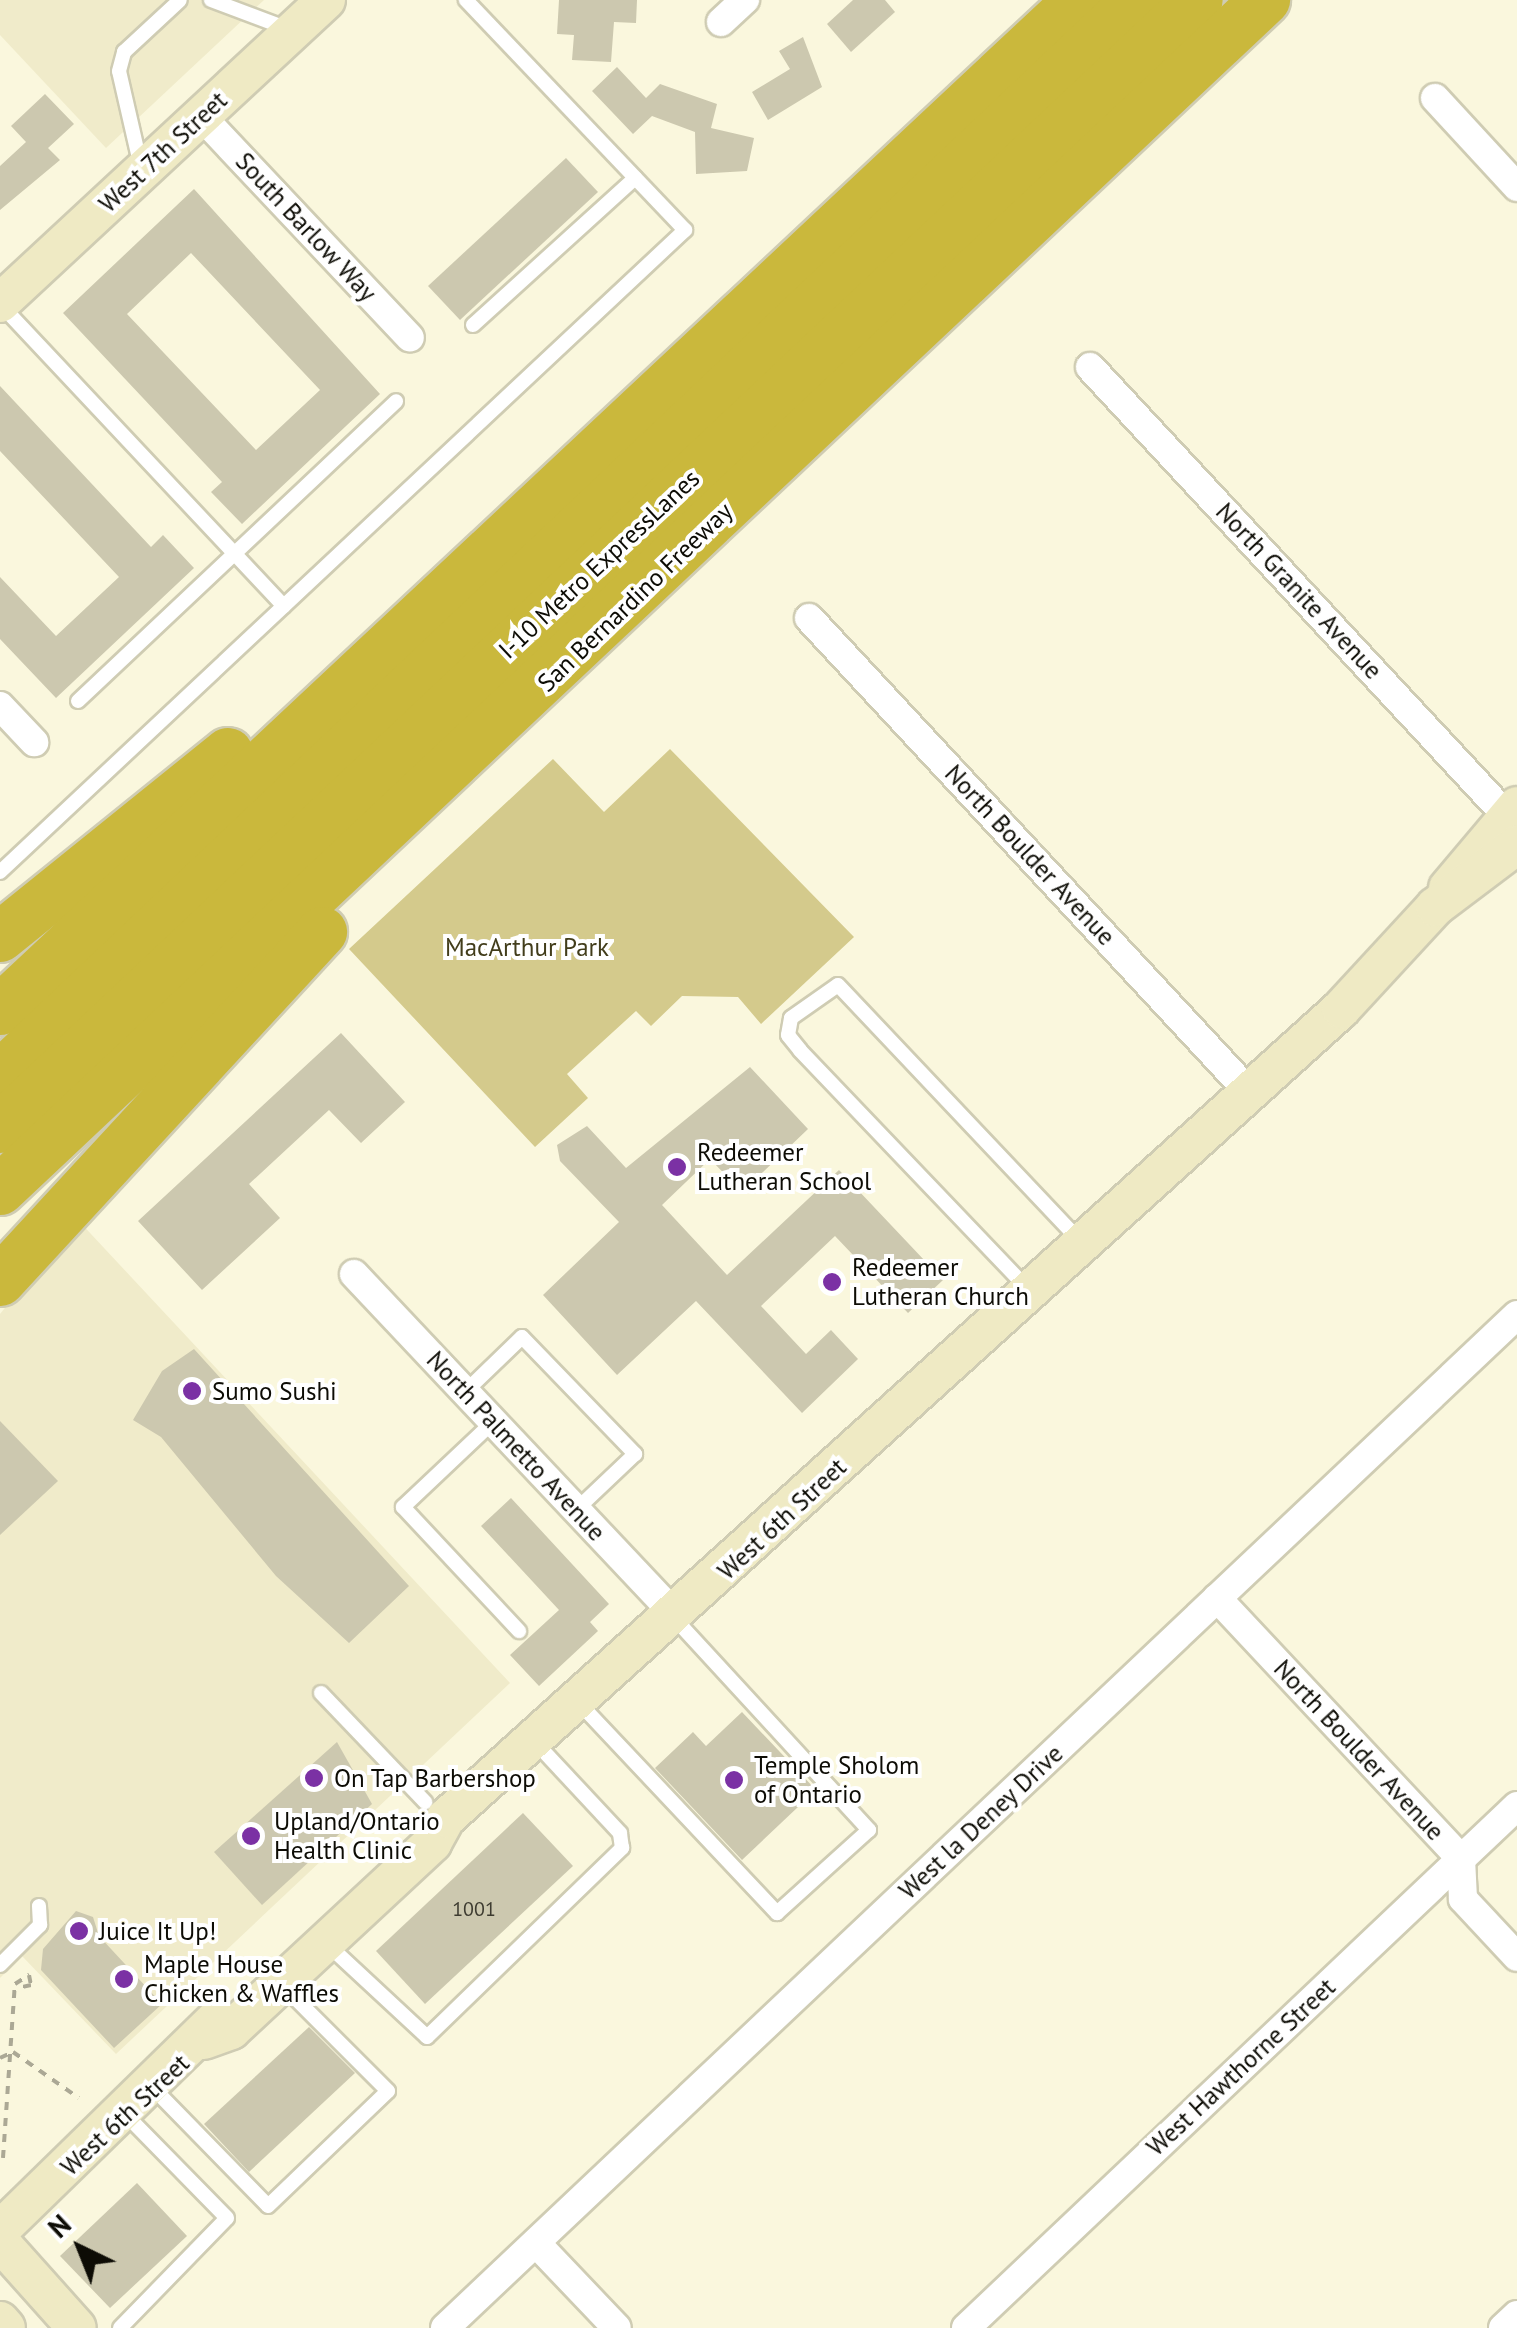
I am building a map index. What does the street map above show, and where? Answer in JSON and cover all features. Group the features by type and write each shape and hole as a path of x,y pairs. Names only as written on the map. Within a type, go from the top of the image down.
{"highway":[{"path":"0,1010 1079,0"},
{"name":"I-10 Metro ExpressLanes","path":"0,1076 1136,0"},
{"name":"I-10 Metro ExpressLanes","path":"0,1128 1198,0"},
{"name":"San Bernardino Freeway","path":"0,1190 558,671 1265,0"},
{"path":"0,936 313,681 528,483 617,435"},
{"path":"0,1281 355,898 528,733 558,671"},
{"path":"59,954 305,783"},
{"path":"0,1162 254,889"}],"street":[{"name":"West 7th Street","path":"0,304 326,0"},
{"path":"722,22 745,0"},
{"path":"1435,98 1517,188"},
{"name":"South Barlow Way","path":"202,117 410,338"},
{"name":"North Granite Avenue","path":"1090,367 1514,822"},
{"name":"North Boulder Avenue","path":"809,618 1242,1084"},
{"path":"0,706 34,742"},
{"name":"West 6th Street","path":"0,2230 204,2040 264,1967 436,1810 536,1743 676,1618 1242,1084 1285,1024 1401,941 1514,822"},
{"name":"North Palmetto Avenue","path":"354,1274 676,1618"},
{"name":"West la Deney Drive","path":"445,2328 1517,1315"},
{"name":"North Boulder Avenue","path":"1217,1598 1461,1859 1463,1900 1517,1957"},
{"name":"West Hawthorne Street","path":"966,2328 1517,1806"},
{"name":"West 6th Street","path":"204,2040 231,2030 325,1942 436,1810"},
{"path":"0,2242 77,2328"},
{"path":"536,2243 617,2328"},
{"path":"1504,2328 1517,2315"},
{"path":"0,2321 6,2328"}],"lane":[{"path":"142,172 119,71 124,52 180,0"},
{"path":"211,0 293,31"},
{"path":"0,872 685,230 466,0"},
{"path":"473,325 635,178"},
{"path":"0,304 284,606"},
{"path":"78,701 396,401"},
{"path":"1028,1289 800,1050 788,1035 790,1018 838,984 1034,1196 1080,1240"},
{"path":"465,1392 522,1337 635,1454 576,1510"},
{"path":"493,1422 403,1507 519,1631"},
{"path":"581,1705 777,1914 869,1830 676,1618"},
{"path":"321,1693 436,1810"},
{"path":"325,1942 427,2037 622,1848 620,1833 536,1743"},
{"path":"0,1966 40,1925 39,1906"},
{"path":"154,2089 268,2206 388,2090 280,1984"},
{"path":"120,2328 227,2218 126,2116"}],"path":[{"path":"3,2158 18,1988"},
{"path":"0,2058 13,2052"},
{"path":"13,2052 79,2098"}],"shaded area":[{"path":"0,0 264,0 106,148 0,35"},
{"path":"77,1219 510,1683 116,2054 22,1956 0,1978 0,1314"}],"green space":[{"name":"MacArthur Park","path":"670,749 854,937 761,1024 738,997 682,996 651,1026 636,1011 567,1074 588,1098 535,1147 349,949 553,759 604,812"}],"building":[{"path":"559,0 637,0 636,23 614,22 611,62 572,60 574,35 557,34"},
{"path":"853,0 885,0 895,12 851,52 827,24"},
{"path":"803,37 822,87 768,120 752,92 790,69 779,51"},
{"path":"617,67 646,98 660,84 717,104 711,128 754,138 747,171 696,174 695,132 652,116 633,134 592,91"},
{"path":"45,94 74,124 48,148 60,160 0,210 0,166 26,142 11,126"},
{"path":"566,158 598,192 460,320 428,286"},
{"path":"194,189 380,394 242,524 211,492 222,482 63,313","holes":["191,253 320,390 256,450 127,314"]},
{"path":"0,386 151,547 163,535 194,568 56,698 0,639 0,577 56,636 119,577 0,451"},
{"path":"341,1033 405,1102 361,1143 329,1110 249,1184 280,1218 202,1290 138,1221"},
{"path":"750,1067 808,1129 742,1192 710,1159 662,1205 727,1275 839,1170 943,1280 908,1313 835,1236 761,1306 806,1354 831,1330 858,1359 802,1413 696,1301 617,1375 543,1295 619,1222 560,1161 557,1145 587,1126 626,1168"},
{"path":"194,1349 409,1586 349,1643 276,1576 161,1437 133,1420 162,1371"},
{"path":"0,1421 58,1481 0,1535"},
{"path":"511,1498 609,1604 590,1622 598,1631 539,1686 510,1655 559,1610 481,1526"},
{"name":"Temple Sholom of Ontario","path":"742,1712 816,1790 742,1860 655,1768 693,1732 706,1746"},
{"path":"337,1742 372,1804 262,1905 214,1852"},
{"path":"523,1813 573,1866 425,2004 376,1951"},
{"path":"76,1911 93,1917 99,1936 162,2004 114,2048 41,1970 43,1949"},
{"path":"309,2027 355,2073 249,2172 204,2124"},
{"path":"137,2183 187,2236 110,2308 60,2256"}],"place":[{"name":"Redeemer Lutheran School","path":"677,1167"},
{"name":"Redeemer Lutheran Church","path":"832,1282"},
{"name":"Sumo Sushi","path":"192,1391"},
{"name":"On Tap Barbershop","path":"314,1778"},
{"name":"Temple Sholom of Ontario","path":"734,1780"},
{"name":"Upland/Ontario Health Clinic","path":"251,1836"},
{"name":"Juice It Up!","path":"79,1931"},
{"name":"Maple House Chicken & Waffles","path":"124,1979"}]}
